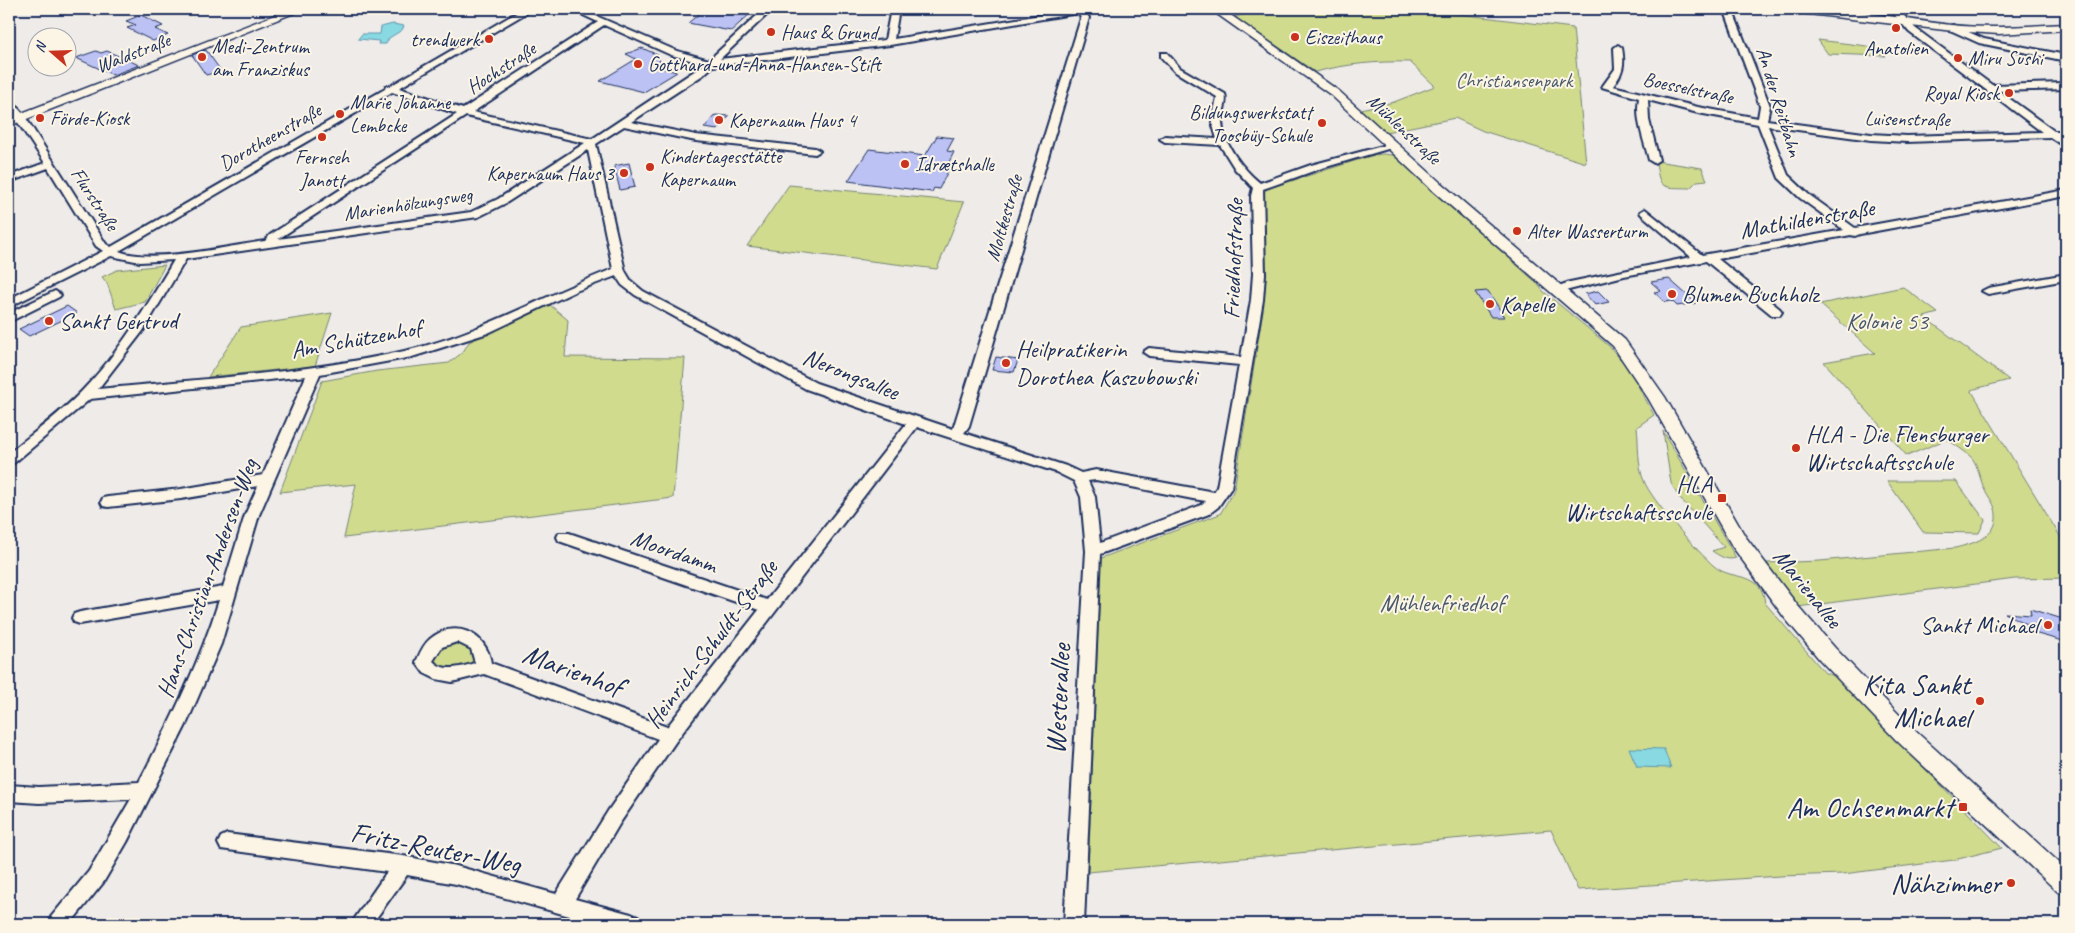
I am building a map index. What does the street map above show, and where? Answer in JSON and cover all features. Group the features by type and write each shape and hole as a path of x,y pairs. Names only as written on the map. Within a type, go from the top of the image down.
{"main road":[{"name":"Waldstraße","path":"9,122 299,9"},
{"name":"Mühlenstraße","path":"1215,9 1335,93 1436,186 1557,290"},
{"path":"1792,9 1849,13 1905,24 1953,28 1999,31 2066,27"},
{"name":"Marienallee","path":"1557,290 1600,324 1619,343 1639,368 1726,523 1757,568 1836,664 1894,725 2066,883"}],"street":[{"name":"Dorotheenstraße","path":"82,268 389,88 529,9"},
{"path":"574,9 674,53 712,64 890,42 1085,10"},
{"name":"Marienhölzungsweg","path":"110,252 136,258 182,256 440,222 474,215 502,201 712,64 716,56 769,9"},
{"path":"890,42 889,35 895,9"},
{"name":"An der Reitbahn","path":"1728,9 1765,106 1762,122 1783,176 1804,196 1855,233"},
{"path":"1894,9 1905,24 2066,145"},
{"name":"Moltkestraße","path":"956,435 962,426 1085,18 1085,10"},
{"name":"Hochstraße","path":"268,244 274,237 604,22"},
{"path":"1953,28 1982,41 2066,58"},
{"name":"Boesselstraße","path":"1618,48 1621,65 1620,72 1607,87 1644,98 1762,122"},
{"name":"Friedhofstraße","path":"1164,54 1170,64 1178,71 1222,96 1217,125 1222,142 1247,176 1258,187"},
{"path":"1990,88 2066,86"},
{"path":"389,88 464,113 591,142"},
{"path":"1644,98 1642,111 1654,160"},
{"name":"Flurstraße","path":"9,103 22,117 102,246 110,252"},
{"name":"Luisenstraße","path":"1762,122 1890,139 2066,134"},
{"path":"622,123 706,139 815,151"},
{"path":"1165,139 1222,142"},
{"name":"Nerongsallee","path":"591,142 619,271 626,282 639,293 812,386 844,399 1061,469 1080,478 1096,475 1216,497"},
{"name":"Friedhofstraße","path":"1258,187 1315,167 1393,146"},
{"name":"Flurstraße","path":"9,180 50,164"},
{"name":"Friedhofstraße","path":"1093,551 1204,510 1222,493 1254,327 1258,282 1256,196 1258,187"},
{"name":"Mathildenstraße","path":"1557,290 1574,284 1705,259 2066,193"},
{"path":"1645,212 1776,312"},
{"path":"9,460 86,395 113,363 152,310 182,256"},
{"path":"9,303 82,268"},
{"name":"Am Schützenhof","path":"86,395 315,371 373,362 441,345 506,321 572,289 619,271"},
{"path":"1988,291 2066,278"},
{"path":"9,318 55,296"},
{"path":"1149,352 1246,362"},
{"name":"Hans-Christian-Andersen-Weg","path":"58,924 96,877 146,790 178,725 213,644 246,532 267,479 315,371"},
{"name":"Heinrich-Schuldt-Straße","path":"561,904 614,817 670,736 914,422"},
{"name":"Westerallee","path":"1074,924 1093,551 1088,496 1080,478"},
{"path":"108,502 181,494 267,479"},
{"name":"Moordamm","path":"564,537 769,607"},
{"path":"80,618 228,592"},
{"name":"Marienhof","path":"484,667 670,736"},
{"path":"9,793 39,795 146,790"},
{"name":"Fritz-Reuter-Weg","path":"227,843 403,865 456,875 631,924"},
{"path":"361,924 403,865"}],"green space":[{"name":"Christiansenpark","path":"1293,9 1440,9 1442,12 1573,28 1586,163 1483,131 1455,118 1386,132 1360,109 1394,102 1435,86 1410,62 1362,64 1315,72 1234,17 1260,11"},
{"path":"1818,40 1867,46 1886,56 1828,54"},
{"name":"Mühlenfriedhof","path":"1393,155 1537,283 1543,291 1609,346 1629,369 1654,415 1637,427 1639,462 1644,481 1665,513 1686,538 1714,566 1721,571 1745,578 1758,585 1765,603 1825,673 1835,676 2002,848 1954,860 1843,874 1780,876 1578,890 1551,830 1088,872 1101,558 1220,514 1234,490 1263,310 1264,193 1266,189 1370,156"},
{"path":"1656,161 1702,168 1707,180 1697,181 1690,188 1668,187 1659,178"},
{"path":"789,185 964,202 937,269 747,246"},
{"path":"165,265 145,302 116,309 107,283 102,277 117,270"},
{"name":"Kolonie 53","path":"1903,287 1938,313 1924,317 2009,380 1971,390 2066,546 2066,578 2015,579 1797,607 1767,563 1820,561 1955,548 1983,538 1993,529 1996,523 1995,508 1983,486 1972,458 1947,439 1907,456 1824,362 1875,353 1820,304"},
{"path":"550,305 568,320 565,357 685,358 673,498 344,538 356,484 280,492 322,381 377,371 449,363 463,352 469,342"},
{"path":"332,313 315,366 208,377 241,327"},
{"path":"1663,431 1736,558 1726,558 1712,551 1724,547 1678,496 1671,483"},
{"path":"1887,481 1956,481 1985,520 1979,533 1923,532"},
{"path":"450,641 464,643 476,653 469,664 463,668 450,670 432,661 432,654"}],"water":[{"path":"393,24 404,26 402,30 389,38 386,44 378,44 379,41 358,39 362,34 380,34 381,27"},
{"path":"1629,748 1664,749 1671,768 1637,767"}],"building":[{"path":"705,9 741,9 737,12 750,14 731,31 688,23"},
{"path":"141,15 163,26 155,29 168,35 153,41 127,28 136,25 126,21"},
{"name":"Gotthard-und-Anna-Hansen-Stift","path":"642,48 658,55 661,68 677,72 644,92 600,81 636,59 626,54"},
{"path":"206,50 221,71 206,75 192,55"},
{"path":"96,51 101,53 107,51 139,65 113,75 78,57"},
{"name":"Kapernaum Haus 4","path":"715,115 729,116 718,130 704,128"},
{"name":"Idrætshalle","path":"937,136 954,138 947,151 954,152 949,162 952,163 939,189 934,188 932,192 848,181 869,149 925,156"},
{"name":"Kapernaum Haus 3","path":"629,163 635,187 620,190 614,166"},
{"name":"Blumen Buchholz","path":"1669,279 1696,303 1677,306 1672,301 1665,302 1654,292 1661,291 1651,282"},
{"name":"Kapelle","path":"1488,291 1504,317 1491,317 1475,292"},
{"path":"1598,291 1609,302 1595,305 1585,294"},
{"name":"Sankt Gertrud","path":"67,306 77,313 29,336 19,329"},
{"name":"Heilpratikerin Dorothea Kaszubowski","path":"996,357 1018,360 1014,372 992,370"},
{"name":"Sankt Michael","path":"2030,609 2066,620 2066,642 2034,633 2033,627 2005,613 2031,615"}],"place":[{"name":"Anatolien","path":"1896,28"},
{"name":"Haus & Grund","path":"771,32"},
{"name":"Eiszeithaus","path":"1295,37"},
{"name":"trendwerk","path":"489,39"},
{"name":"Medi-Zentrum am Franziskus","path":"202,57"},
{"name":"Miru Sushi","path":"1958,58"},
{"name":"Gotthard-und-Anna-Hansen-Stift","path":"638,64"},
{"name":"Royal Kiosk","path":"2009,93"},
{"name":"Marie Johanne Lembcke","path":"340,114"},
{"name":"Förde-Kiosk","path":"40,118"},
{"name":"Kapernaum Haus 4","path":"719,120"},
{"name":"Bildungswerkstatt Toosbüy-Schule","path":"1322,123"},
{"name":"Fernseh Janott","path":"322,137"},
{"name":"Idrætshalle","path":"905,164"},
{"name":"Kindertagesstätte Kapernaum","path":"650,167"},
{"name":"Kapernaum Haus 3","path":"624,173"},
{"name":"Alter Wasserturm","path":"1517,231"},
{"name":"Blumen Buchholz","path":"1672,294"},
{"name":"Kapelle","path":"1490,304"},
{"name":"Sankt Gertrud","path":"49,321"},
{"name":"Heilpratikerin Dorothea Kaszubowski","path":"1006,363"},
{"name":"HLA - Die Flensburger Wirtschaftsschule","path":"1796,448"},
{"name":"HLA Wirtschaftsschule","path":"1722,498"},
{"name":"Sankt Michael","path":"2048,625"},
{"name":"Kita Sankt Michael","path":"1980,701"},
{"name":"Am Ochsenmarkt","path":"1963,807"},
{"name":"Nähzimmer","path":"2011,883"}]}
